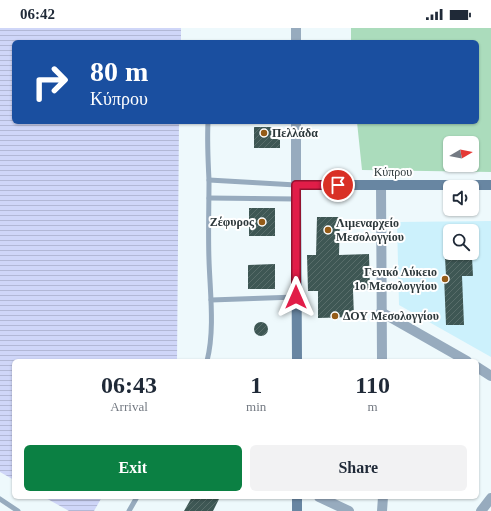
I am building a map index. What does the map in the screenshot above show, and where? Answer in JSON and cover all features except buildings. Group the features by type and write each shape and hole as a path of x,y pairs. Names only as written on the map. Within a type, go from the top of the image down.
{"main road":[{"name":"Κύπρου","path":"296,185 491,185"},
{"path":"296,185 297,359"},
{"path":"297,499 297,511"}],"street":[{"path":"296,28 296,40"},
{"path":"296,124 296,185"},
{"path":"381,185 382,359"},
{"path":"381,312 463,359"},
{"path":"479,368 491,376"},
{"path":"481,511 491,498"},
{"path":"323,499 349,511"},
{"path":"382,511 383,499"}],"lane":[{"path":"207,359 210,340 211,300 209,259 208,124"},
{"path":"209,180 296,185"},
{"path":"209,198 296,199"},
{"path":"211,300 296,297"},
{"path":"0,499 18,511"},
{"path":"128,511 136,499"}],"shaded area":[{"path":"0,28 181,28 181,40 12,40 12,124 179,124 177,359 12,359 12,479 0,472"},
{"name":"Γενικό Λύκειο 1ο Μεσολογγίου","path":"491,221 491,357 399,305 397,222"},
{"path":"48,499 101,499 94,511 69,511"}],"green space":[{"path":"351,28 491,28 491,172 479,172 479,136 443,136 443,171 362,170 357,124 479,124 479,40 351,40"}],"place":[{"name":"Πελλάδα","path":"264,133"},
{"name":"Ζέφυρος","path":"262,222"},
{"name":"Λιμεναρχείο Μεσολογγίου","path":"328,230"},
{"name":"Γενικό Λύκειο 1ο Μεσολογγίου","path":"445,279"},
{"name":"ΔΟΥ Μεσολογγίου","path":"335,316"}],"route":[{"path":"296,297 296,185 338,185"}]}
